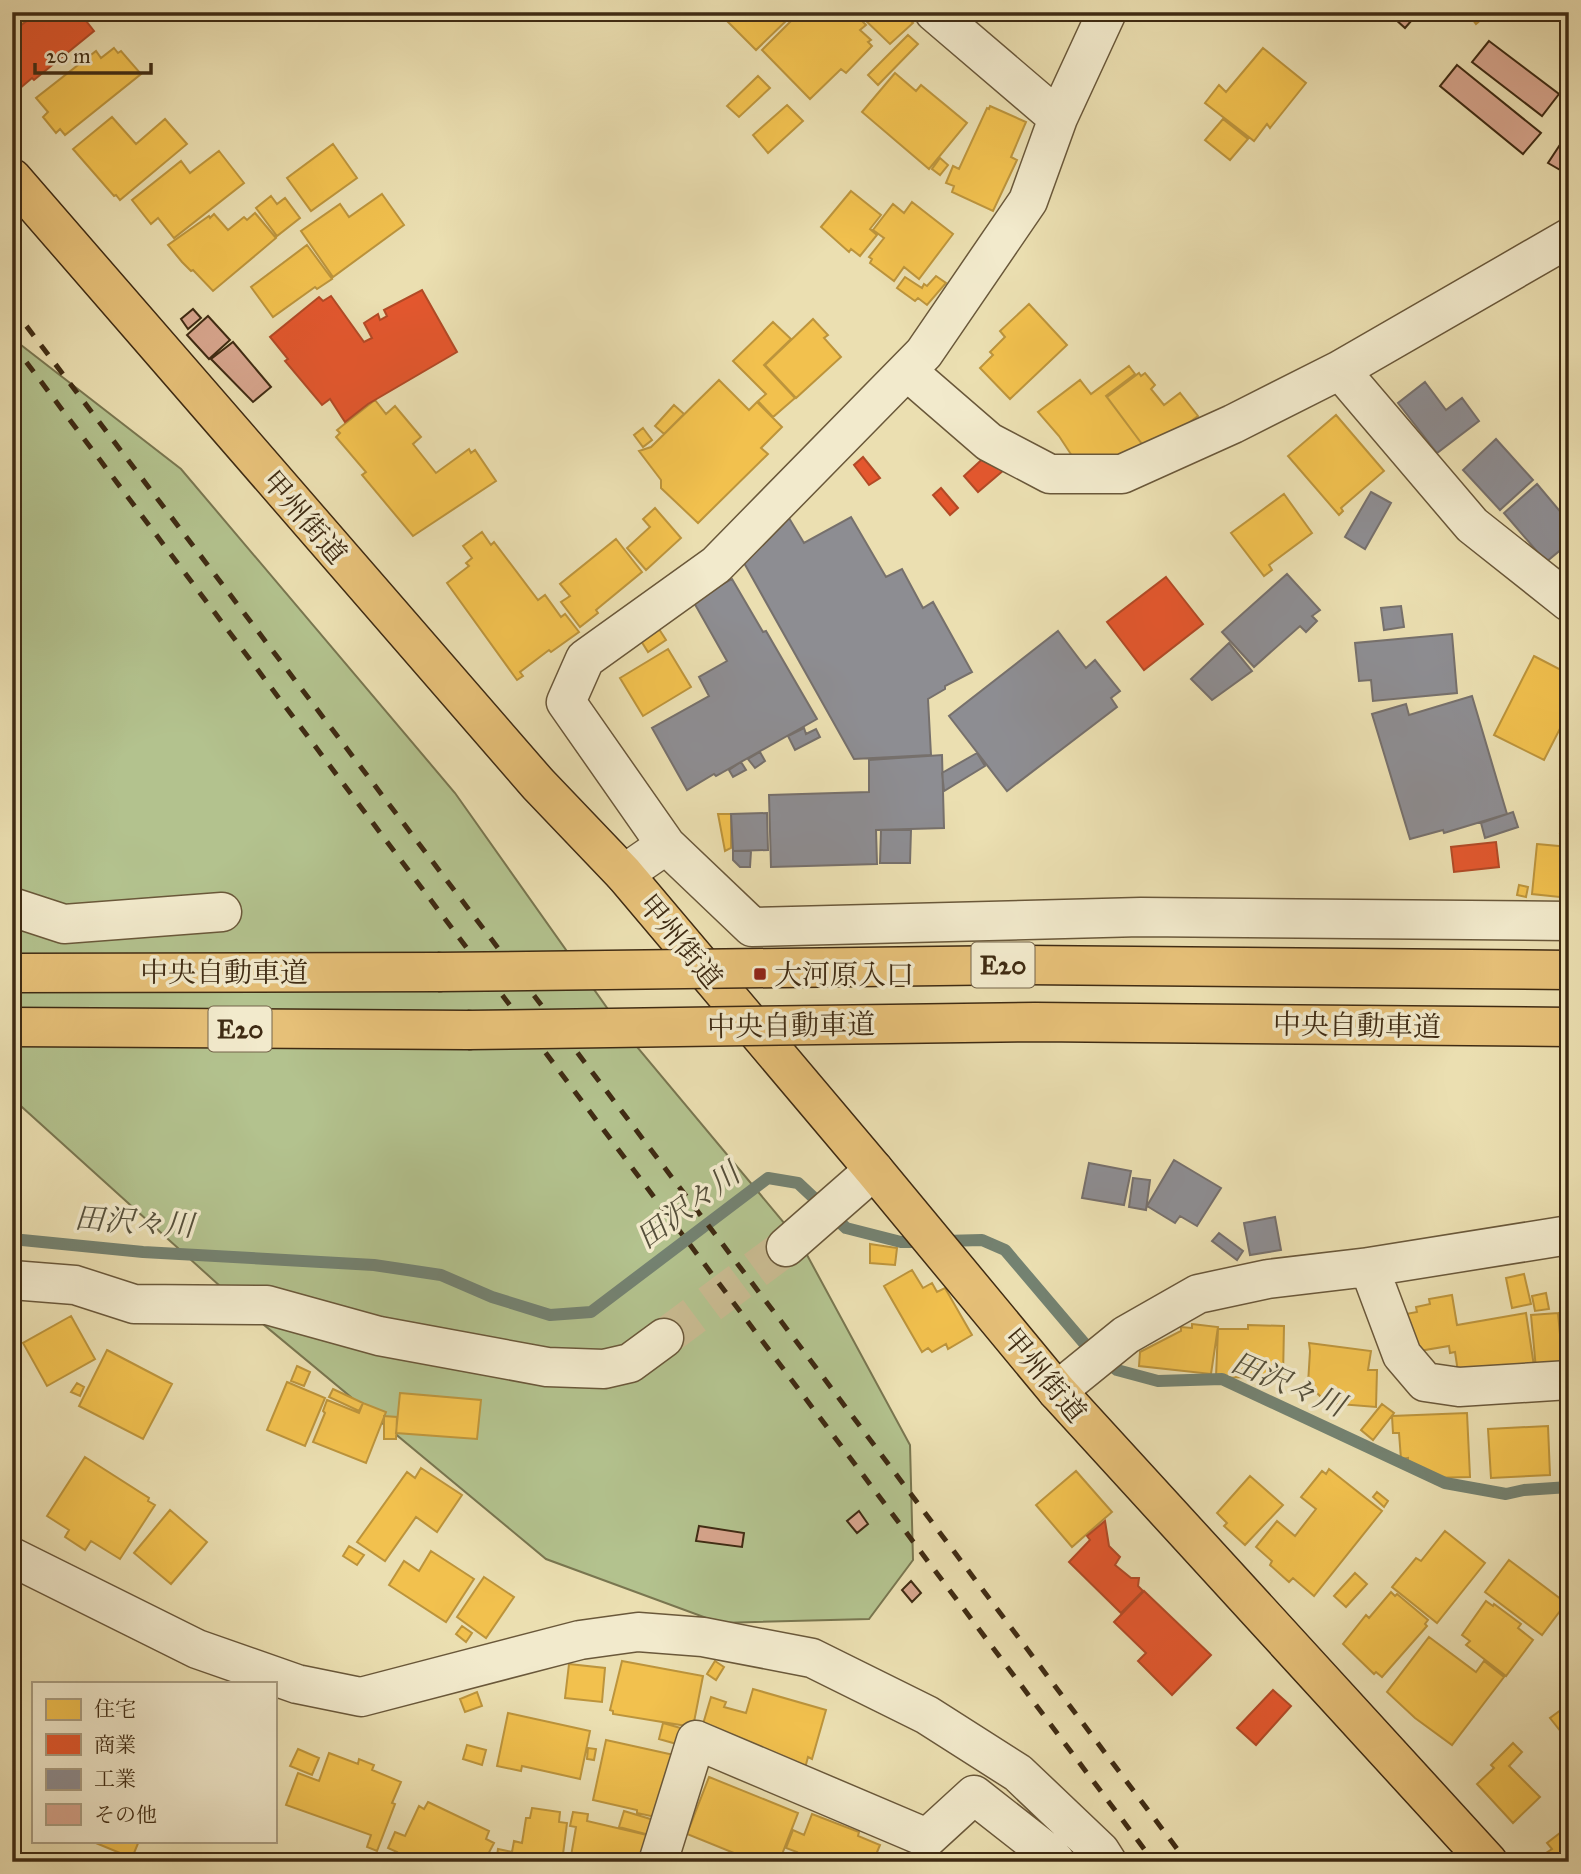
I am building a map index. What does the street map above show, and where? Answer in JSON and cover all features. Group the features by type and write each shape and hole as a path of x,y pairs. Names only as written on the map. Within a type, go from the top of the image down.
{"main road":[{"name":"甲州街道","path":"12,178 538,784 624,874 1057,1391 1488,1862"},
{"name":"中央自動車道","path":"12,973 438,972 1025,965 1569,970"},
{"name":"中央自動車道","path":"12,1027 468,1030 1035,1021 1569,1027"}],"street":[{"path":"934,12 1058,118"},
{"path":"1107,12 1058,118 1028,201 924,353 716,565 585,659 566,702 666,845 752,927 1141,917 1569,921"},
{"path":"907,371 989,442 1050,474 1122,474 1233,424 1340,370 1569,238"},
{"path":"1340,370 1472,525 1569,602"},
{"path":"624,874 666,845"},
{"path":"12,906 64,924 222,912"},
{"path":"786,1247 874,1170"},
{"path":"1057,1391 1126,1335 1198,1294 1268,1279 1370,1267 1569,1235"},
{"path":"1370,1267 1402,1355 1425,1382 1459,1387 1569,1380"},
{"path":"12,1280 75,1285 134,1304 267,1305 379,1336 547,1367 604,1369 630,1363 664,1338"},
{"path":"12,1557 197,1649 296,1684 361,1697 580,1640 638,1632 703,1637 813,1658 927,1715 1018,1773 1100,1851 1107,1862"},
{"path":"658,1862 696,1740 927,1838 974,1795 1056,1862"}],"green space":[{"path":"12,338 181,469 455,793 622,1029 800,1242 910,1445 913,1560 869,1619 720,1623 546,1559 252,1315 12,1098"}],"building: 住宅":[{"path":"12,12 19,12 26,21 12,32"},
{"path":"718,12 779,12 787,20 756,50"},
{"path":"800,12 853,12 866,25 860,30 871,40 868,42 872,46 846,73 841,69 810,99 762,50"},
{"path":"871,12 903,12 913,23 890,44 864,19"},
{"path":"1467,12 1490,12 1476,24"},
{"path":"908,35 918,44 878,85 868,75"},
{"path":"114,48 118,53 121,51 141,74 65,135 60,129 56,133 43,117 48,112 36,98 96,51 101,58"},
{"path":"1263,48 1306,83 1270,128 1267,124 1254,141 1205,103 1219,85 1226,92"},
{"path":"895,73 916,91 921,85 967,123 929,169 862,112"},
{"path":"758,76 770,88 739,117 727,106"},
{"path":"787,105 803,121 768,153 753,135"},
{"path":"990,106 1026,122 1011,157 1017,160 993,211 952,192 954,186 946,183 953,166 959,169"},
{"path":"112,117 136,144 165,119 187,144 120,200 73,149"},
{"path":"1223,119 1248,139 1230,160 1205,140"},
{"path":"333,144 357,178 311,211 287,178"},
{"path":"219,151 244,183 174,238 158,218 151,224 132,200 181,161 190,173"},
{"path":"940,158 948,165 940,175 932,169"},
{"path":"851,191 881,215 870,229 877,235 860,256 851,249 849,252 821,227"},
{"path":"382,194 404,225 333,277 301,231 340,204 349,217"},
{"path":"271,196 277,204 285,198 300,218 277,236 256,208"},
{"path":"912,202 953,234 919,279 904,267 894,281 870,263 872,259 869,257 884,238 873,230 893,204 904,213"},
{"path":"255,213 276,238 213,291 168,245 214,214 228,230 244,217 247,220"},
{"path":"307,245 332,279 317,289 315,287 273,317 251,287"},
{"path":"936,276 946,283 927,305 918,298 915,301 897,288 905,277 922,288"},
{"path":"1029,304 1067,345 1010,399 980,368 993,355 990,352 1005,337 1000,331"},
{"path":"813,319 828,335 824,338 841,357 796,398 765,365"},
{"path":"773,322 791,339 764,365 795,398 773,417 758,401 766,394 733,361"},
{"path":"1129,366 1135,374 1106,396 1148,452 1078,465 1059,436 1038,412 1080,380 1091,394"},
{"path":"1139,373 1141,376 1145,373 1155,385 1151,389 1164,405 1180,393 1198,416 1167,439 1145,448 1107,397"},
{"path":"719,380 749,410 757,402 782,427 761,448 768,454 698,523 661,488 661,480 639,451 651,447"},
{"path":"375,400 386,414 395,406 421,437 413,444 436,473 469,449 471,453 475,450 496,481 413,536 362,475 366,472 336,437 340,433 337,430"},
{"path":"674,405 684,414 664,434 655,426"},
{"path":"1336,415 1384,471 1341,508 1343,511 1339,515 1288,456"},
{"path":"643,428 652,440 643,447 634,435"},
{"path":"1284,494 1312,533 1269,565 1272,570 1264,576 1231,533"},
{"path":"655,508 681,538 646,570 627,548 650,527 643,519"},
{"path":"482,532 491,545 494,542 538,600 545,595 561,617 565,614 579,632 520,672 523,676 517,680 447,583 469,566 466,563 472,558 463,546"},
{"path":"616,539 642,572 580,627 561,602 570,596 560,584"},
{"path":"650,615 666,640 648,652 631,625"},
{"path":"668,649 691,687 643,716 620,678"},
{"path":"1534,656 1569,674 1569,711 1544,760 1494,735"},
{"path":"1569,805 1569,836 1560,833"},
{"path":"718,814 731,814 731,848 725,851"},
{"path":"1537,844 1569,847 1569,898 1532,894"},
{"path":"1519,885 1528,887 1526,897 1517,895"},
{"path":"870,1244 897,1248 895,1265 870,1263"},
{"path":"912,1270 923,1288 932,1283 937,1292 945,1288 972,1335 948,1349 946,1344 932,1352 928,1348 922,1352 884,1286"},
{"path":"1524,1274 1531,1304 1512,1308 1506,1278"},
{"path":"1546,1293 1549,1309 1535,1311 1532,1296"},
{"path":"1452,1295 1457,1325 1526,1313 1534,1366 1458,1372 1455,1352 1450,1353 1449,1346 1413,1352 1406,1314 1417,1312 1416,1307 1430,1304 1429,1299"},
{"path":"1569,1312 1569,1352 1563,1352 1559,1313"},
{"path":"1558,1313 1563,1366 1536,1369 1531,1315"},
{"path":"71,1316 95,1359 47,1386 23,1343"},
{"path":"1192,1324 1218,1327 1211,1374 1139,1366 1140,1352 1181,1331 1181,1327 1192,1328"},
{"path":"1248,1325 1284,1326 1283,1378 1216,1377 1218,1329 1248,1329"},
{"path":"1309,1343 1371,1351 1368,1370 1377,1370 1376,1407 1327,1403 1308,1384"},
{"path":"107,1350 172,1384 143,1439 79,1406"},
{"path":"297,1366 310,1372 304,1386 291,1381"},
{"path":"287,1382 325,1398 305,1446 267,1430"},
{"path":"77,1383 84,1387 80,1396 71,1392"},
{"path":"333,1389 363,1403 359,1411 329,1397"},
{"path":"400,1393 481,1400 477,1439 396,1433"},
{"path":"327,1400 359,1413 363,1403 386,1412 366,1463 313,1442 325,1413 323,1411"},
{"path":"1382,1404 1394,1413 1373,1440 1361,1430"},
{"path":"1467,1413 1470,1477 1431,1478 1408,1468 1408,1458 1401,1459 1399,1433 1393,1433 1392,1416"},
{"path":"384,1416 397,1417 396,1439 384,1439"},
{"path":"1548,1426 1550,1475 1491,1478 1488,1429"},
{"path":"85,1457 149,1498 148,1501 155,1505 120,1559 91,1541 85,1550 65,1537 69,1530 47,1516"},
{"path":"421,1468 462,1495 437,1532 416,1517 385,1561 357,1542 407,1472 415,1478"},
{"path":"1329,1469 1382,1511 1314,1596 1293,1578 1289,1582 1270,1565 1272,1561 1256,1547 1277,1521 1295,1536 1316,1509 1301,1497 1322,1471 1326,1474"},
{"path":"1076,1471 1112,1512 1072,1547 1036,1505"},
{"path":"1250,1476 1283,1505 1245,1545 1224,1526 1227,1523 1217,1513"},
{"path":"1377,1492 1388,1501 1384,1507 1373,1497"},
{"path":"170,1510 207,1542 171,1584 134,1553"},
{"path":"1445,1531 1485,1563 1437,1623 1392,1587 1416,1558 1421,1561"},
{"path":"349,1546 364,1555 357,1565 343,1556"},
{"path":"431,1551 474,1579 446,1622 389,1585 404,1561 419,1571"},
{"path":"1509,1560 1566,1603 1542,1635 1485,1592"},
{"path":"1355,1573 1367,1584 1346,1607 1334,1596"},
{"path":"484,1577 514,1597 486,1638 457,1617"},
{"path":"1391,1592 1428,1620 1425,1624 1427,1626 1382,1677 1376,1672 1374,1674 1343,1644 1366,1615 1369,1618"},
{"path":"1486,1601 1521,1624 1518,1628 1533,1640 1506,1676 1466,1645 1470,1641 1462,1635"},
{"path":"462,1626 472,1633 466,1642 456,1634"},
{"path":"1429,1637 1476,1672 1484,1661 1504,1677 1452,1745 1415,1718 1387,1692"},
{"path":"622,1661 703,1676 693,1727 613,1714 610,1710"},
{"path":"715,1661 724,1667 716,1680 707,1674"},
{"path":"569,1664 605,1668 602,1702 565,1698"},
{"path":"753,1689 826,1710 812,1759 808,1757 804,1772 701,1731 711,1697 726,1702 724,1707 746,1713"},
{"path":"477,1692 482,1706 465,1712 460,1699"},
{"path":"1569,1704 1569,1742 1550,1718"},
{"path":"508,1713 590,1731 580,1779 522,1766 521,1771 497,1766"},
{"path":"663,1723 691,1731 687,1747 659,1739"},
{"path":"606,1740 674,1755 660,1818 593,1800"},
{"path":"1513,1743 1522,1752 1509,1766 1540,1797 1513,1823 1477,1784 1494,1768 1491,1765"},
{"path":"467,1745 486,1750 482,1765 463,1759"},
{"path":"588,1748 596,1749 594,1760 587,1759"},
{"path":"298,1749 319,1758 312,1775 290,1766"},
{"path":"329,1753 358,1764 359,1759 374,1765 372,1770 401,1782 377,1851 367,1847 371,1835 286,1805 298,1773 319,1781"},
{"path":"709,1777 798,1813 779,1862 756,1862 687,1834"},
{"path":"428,1802 489,1831 486,1839 494,1843 484,1862 405,1862 395,1857 397,1852 388,1848 395,1832 405,1836 419,1806 424,1809"},
{"path":"532,1808 560,1812 559,1822 567,1823 562,1862 496,1862 498,1849 512,1852 514,1841 522,1843 526,1818 530,1818"},
{"path":"624,1811 657,1821 653,1836 619,1827"},
{"path":"573,1812 588,1814 587,1821 647,1835 645,1862 570,1862 576,1827 570,1826"},
{"path":"812,1814 859,1832 858,1836 880,1845 873,1862 794,1862 797,1852 786,1848 793,1830 804,1835"},
{"path":"1569,1826 1569,1862 1552,1862 1546,1853 1552,1849 1547,1843"},
{"path":"93,1842 139,1842 132,1858"}],"building: 商業":[{"path":"22,12 79,12 94,31 19,89 12,80 12,32 28,20"},
{"path":"422,290 457,352 368,404 345,422 330,399 322,405 285,361 288,359 270,337 319,297 323,301 331,296 364,342 372,338 364,323 378,314 380,320 387,316 384,310"},
{"path":"989,453 1004,470 978,492 964,476"},
{"path":"863,457 880,478 869,485 854,465"},
{"path":"941,488 958,508 950,515 933,495"},
{"path":"1166,577 1203,624 1144,670 1107,622"},
{"path":"1496,842 1499,867 1454,872 1451,847"},
{"path":"1105,1521 1109,1546 1120,1557 1115,1565 1131,1578 1139,1578 1138,1586 1143,1591 1121,1613 1069,1562 1090,1540 1087,1536"},
{"path":"1144,1591 1211,1655 1172,1695 1138,1661 1146,1653 1114,1622"},
{"path":"1273,1690 1291,1706 1256,1745 1237,1728"}],"building: 工業":[{"path":"1425,382 1446,410 1462,398 1479,421 1437,453 1398,403"},
{"path":"1496,439 1533,480 1500,510 1463,470"},
{"path":"1537,484 1569,522 1569,543 1546,562 1504,513"},
{"path":"1371,492 1391,503 1365,549 1345,537"},
{"path":"851,517 886,577 902,569 923,608 933,602 972,672 945,686 945,689 928,699 931,755 854,759 735,547 789,518 804,543"},
{"path":"1287,574 1320,610 1312,616 1317,621 1306,632 1300,626 1254,667 1222,632"},
{"path":"732,579 817,719 687,790 652,728 709,696 699,677 727,661 693,601"},
{"path":"1401,606 1404,627 1384,630 1381,608"},
{"path":"1058,631 1086,668 1095,660 1120,691 1111,698 1117,707 1007,791 949,716"},
{"path":"1452,634 1457,693 1373,701 1371,680 1359,681 1355,643"},
{"path":"1229,643 1252,671 1212,700 1191,679"},
{"path":"1472,696 1507,814 1444,833 1443,830 1410,839 1372,714 1406,704 1409,715"},
{"path":"804,728 806,734 816,729 820,737 795,750 788,736"},
{"path":"760,752 765,761 755,768 748,759"},
{"path":"977,753 985,766 944,791 942,773"},
{"path":"942,755 944,828 876,830 877,864 771,867 769,795 869,792 869,760"},
{"path":"741,762 746,770 733,777 729,770"},
{"path":"1513,812 1518,827 1485,838 1481,823"},
{"path":"767,813 768,850 733,851 731,814"},
{"path":"881,830 911,830 910,863 880,863"},
{"path":"733,851 751,851 750,867 740,867 733,860"},
{"path":"1174,1160 1221,1188 1197,1226 1180,1216 1175,1223 1147,1206"},
{"path":"1089,1163 1131,1171 1124,1205 1082,1198"},
{"path":"1133,1178 1150,1180 1146,1210 1129,1207"},
{"path":"1275,1217 1281,1250 1250,1255 1244,1223"},
{"path":"1219,1233 1243,1251 1237,1260 1212,1241"}],"building: その他":[{"path":"1398,12 1419,12 1405,28 1394,18"},
{"path":"1489,41 1559,94 1542,116 1472,62"},
{"path":"1457,65 1541,133 1523,154 1440,86"},
{"path":"1569,131 1569,175 1548,163"},
{"path":"193,309 201,318 188,329 181,319"},
{"path":"208,316 230,340 209,359 187,335"},
{"path":"233,342 271,387 253,402 211,359"},
{"path":"859,1511 868,1524 857,1533 847,1521"},
{"path":"699,1526 744,1533 742,1547 696,1541"},
{"path":"911,1581 921,1593 912,1602 902,1590"}],"waterway":[{"name":"田沢々川","path":"12,1239 143,1252 374,1265 441,1275 492,1297 550,1315 591,1312 768,1178 798,1183 846,1228 901,1242 925,1242"},
{"name":"田沢々川","path":"944,1241 982,1240 1005,1250 1084,1343 1117,1370 1158,1381 1222,1379 1445,1483 1506,1494 1569,1487"}],"tunnel":[{"path":"664,1338 786,1247"}],"railway":[{"path":"12,307 796,1341 1187,1862"},
{"path":"12,343 1154,1862"}],"place":[{"name":"大河原入口","path":"760,974"}]}
